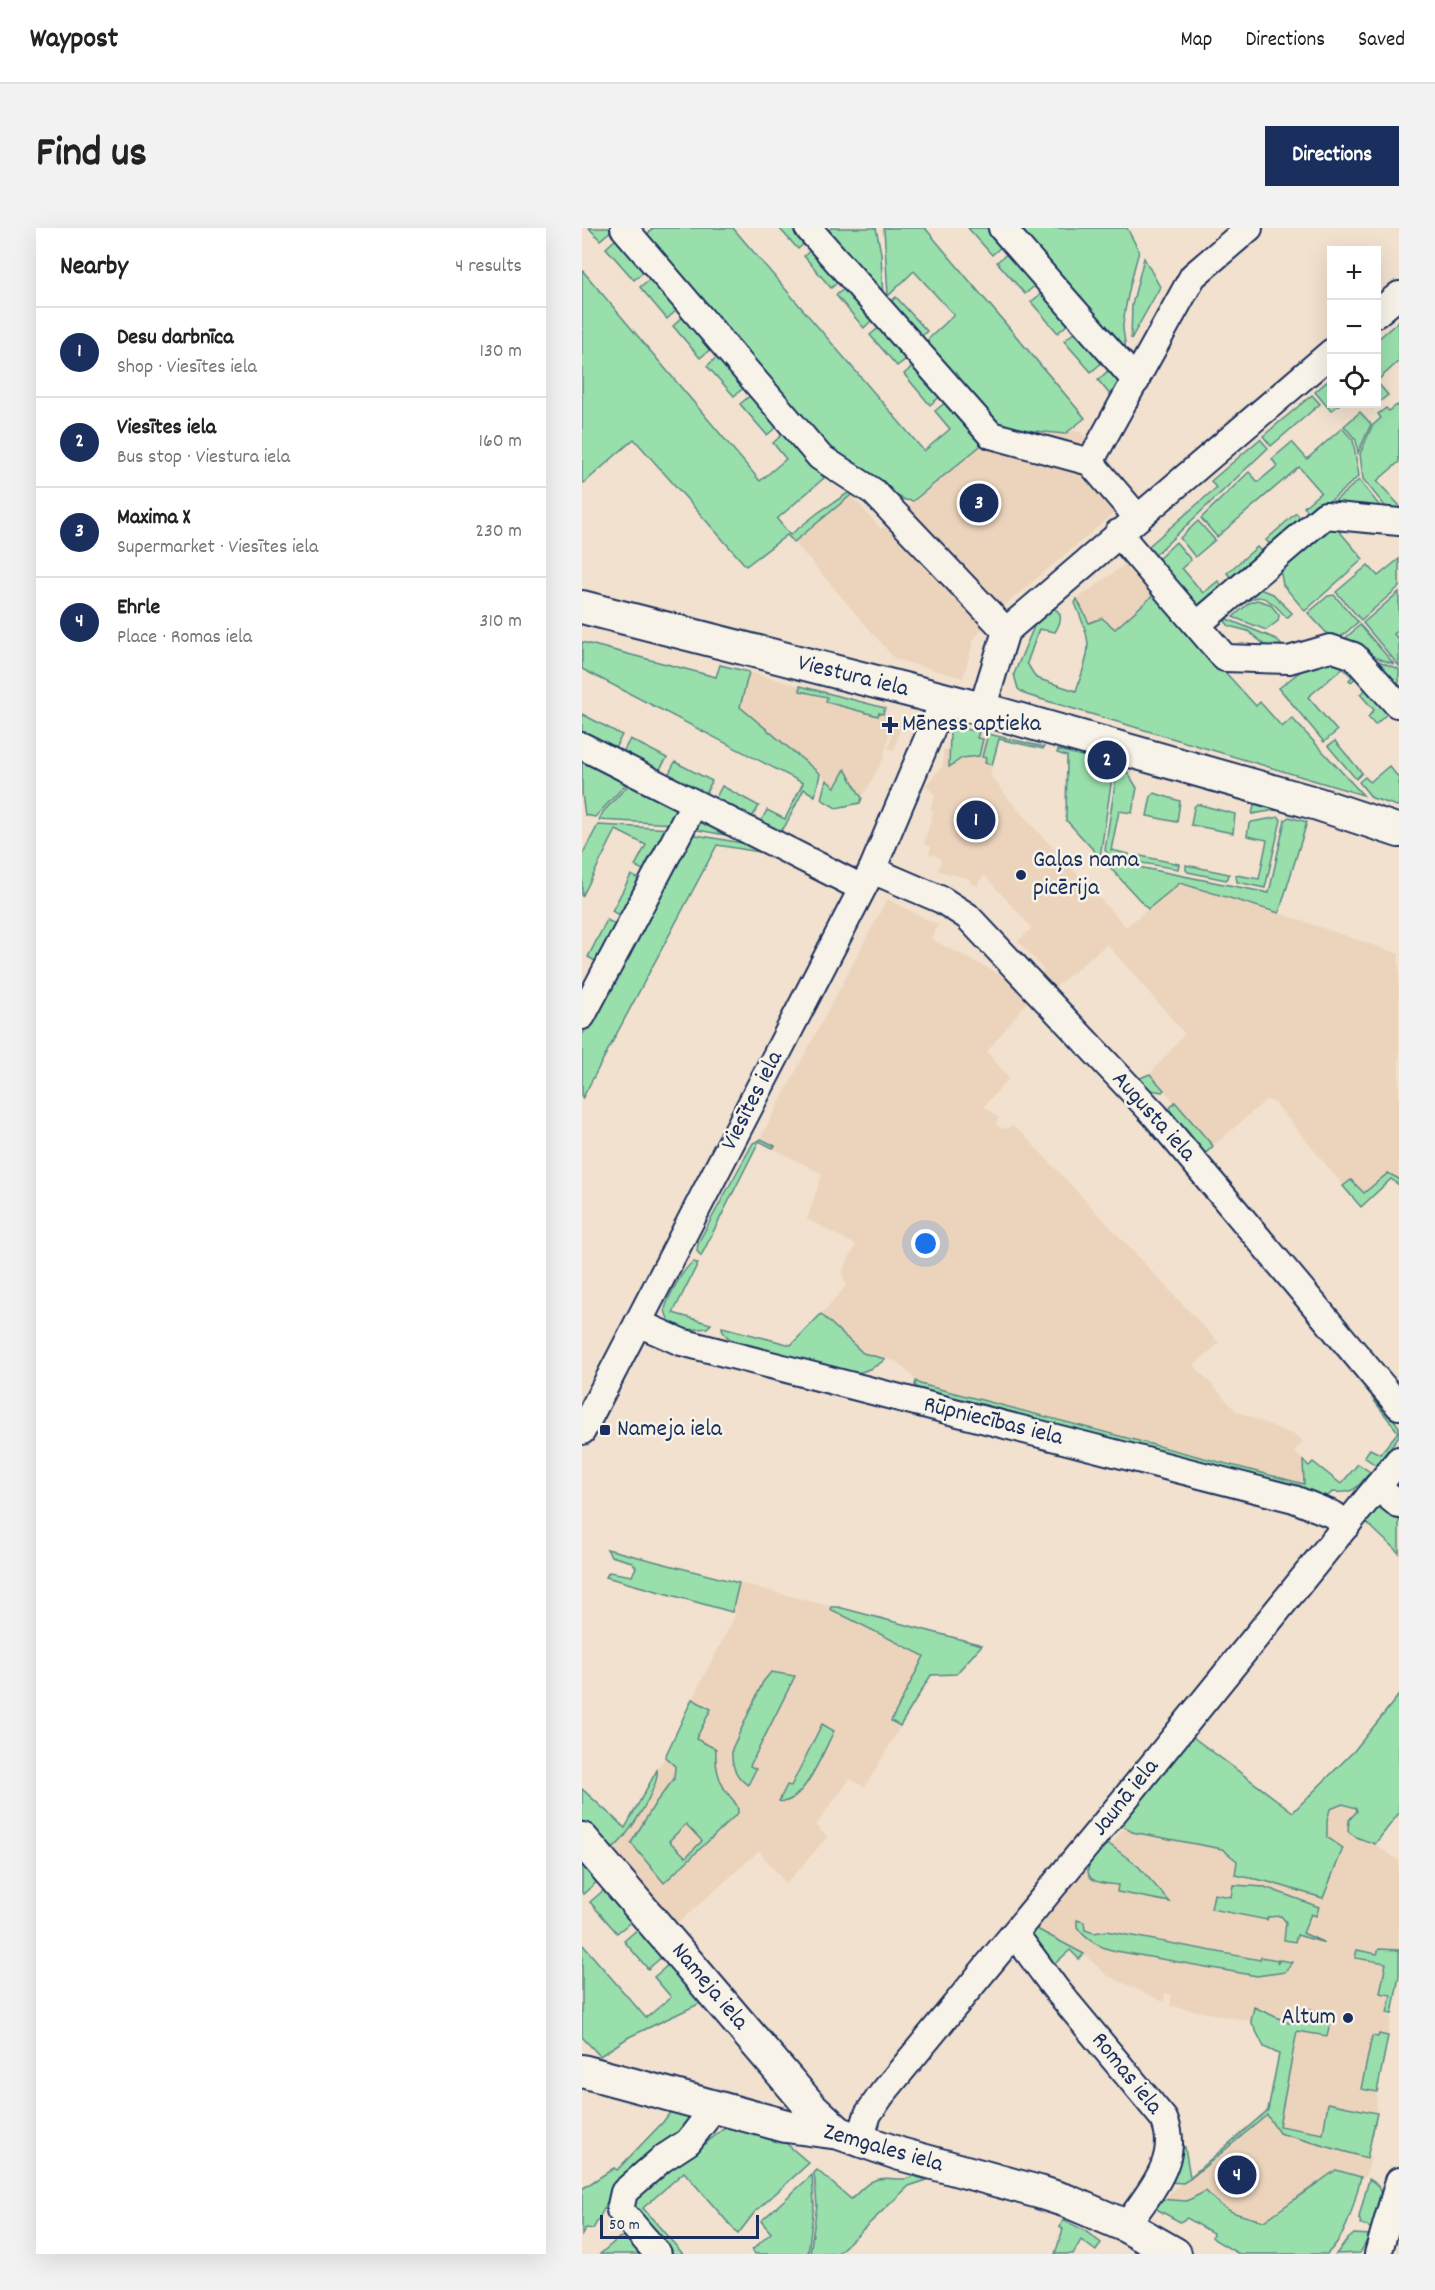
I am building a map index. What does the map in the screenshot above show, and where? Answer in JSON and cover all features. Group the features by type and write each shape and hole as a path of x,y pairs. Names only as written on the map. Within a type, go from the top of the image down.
{"street":[{"path":"624,228 820,457 874,492 1006,631"},
{"path":"808,228 991,435 1090,462 1127,525 1197,625 1226,658 1289,660 1330,648 1354,656 1397,704 1399,702"},
{"path":"1002,228 1136,381"},
{"path":"1090,462 1194,276 1249,228"},
{"path":"1381,311 1399,295"},
{"path":"982,710 1006,631 1127,525 1330,354"},
{"path":"1197,625 1325,515 1399,522"},
{"name":"Viestura iela","path":"582,607 982,710 1318,804 1399,831"},
{"name":"Viesītes iela","path":"582,1431 867,879 944,700"},
{"name":"Augusta iela","path":"582,746 694,804 867,879 942,900 967,916 1155,1115 1399,1406"},
{"path":"582,1016 694,804"},
{"name":"Rūpniecības iela","path":"638,1323 689,1345 1294,1499 1334,1515 1347,1525"},
{"name":"Jaunā iela","path":"849,2137 1399,1460"},
{"path":"1377,1487 1399,1505"},
{"name":"Nameja iela","path":"582,1839 810,2106 849,2137"},
{"name":"Romas iela","path":"1015,1934 1055,1988 1164,2119 1168,2128 1170,2146 1166,2164 1158,2180 1126,2226"},
{"name":"Zemgales iela","path":"582,2071 786,2126 849,2137 900,2154 1039,2192 1067,2201 1126,2226 1175,2254"},
{"path":"657,2254 620,2210 624,2192 662,2159 688,2142 705,2120 710,2106"},
{"path":"1378,2254 1399,2181"}],"shaded area":[{"path":"1007,421 1081,432 1138,493 997,612 974,639 963,678 895,659 794,542 851,495 881,529"},
{"path":"1131,560 1158,591 1115,629 1089,623 1077,599"},
{"path":"749,672 800,686 801,691 827,698 826,702 878,715 879,712 893,716 893,719 902,723 894,750 888,749 892,735 889,734 884,758 862,798 845,770 835,787 740,707"},
{"path":"961,728 1000,736 990,775 1018,810 1126,927 1180,883 1279,913 1399,954 1399,1185 1391,1179 1361,1207 1275,1103 1266,1100 1213,1146 1150,1074 1185,1034 1107,944 1053,989 1040,974 1044,970 1018,941 1032,928 985,876 979,881 978,886 970,884 970,879 938,871 941,860 929,854 931,847 924,844 933,811 930,809 935,796 926,785 943,766 943,750 950,749 951,731"},
{"path":"887,899 938,925 931,939 999,974 1032,996 987,1052 1009,1078 984,1106 999,1118 995,1124 1003,1129 1012,1126 1023,1134 1219,1343 1194,1365 1236,1411 1299,1437 1303,1442 1294,1451 1303,1461 1305,1484 920,1384 898,1362 863,1353 821,1314 846,1286 842,1272 856,1245 807,1219 822,1174 759,1141"},
{"path":"739,1583 982,1645 956,1674 931,1675 865,1787 850,1779 816,1825 827,1837 786,1884 759,1851 676,1925 614,1848 665,1757 736,1614 732,1612"},
{"path":"1190,1735 1292,1812 1325,1780 1356,1808 1348,1825 1351,1834 1375,1844 1399,1861 1399,1976 1377,2092 1376,2121 1367,2157 1371,2158 1365,2178 1361,2177 1322,2252 1155,2206 1268,2110 1279,2054 1264,2047 1251,2021 1170,2006 1172,1995 1165,1993 1164,2002 1106,1975 1084,1954 1037,1929 1104,1846 1111,1844 1124,1828 1122,1823"}],"green space":[{"path":"589,228 610,228 612,230 600,240"},
{"path":"653,228 733,228 924,451 950,429 935,411 947,401 984,443 913,501 905,500 827,452 643,239"},
{"path":"779,228 798,228 808,240 798,249"},
{"path":"831,228 876,228 881,253 883,300 825,233"},
{"path":"884,228 925,228 1085,418 1065,434 995,427 922,345 954,315 914,271 888,296"},
{"path":"968,228 989,228 1003,245 992,255"},
{"path":"1014,228 1127,228 1139,251 1124,315 1124,353"},
{"path":"618,237 646,270 634,280 606,248"},
{"path":"814,247 842,279 831,288 804,256"},
{"path":"1009,252 1037,284 1025,294 997,262"},
{"path":"1144,258 1160,287 1131,339 1132,305"},
{"path":"582,270 760,481 786,459 773,443 785,432 824,478 777,519 790,535 819,512 848,493 851,495 794,542 787,535 746,566 634,439 584,483 582,481"},
{"path":"652,277 679,308 667,319 640,287"},
{"path":"848,286 875,317 864,328 836,295"},
{"path":"1043,292 1070,322 1058,333 1031,302"},
{"path":"896,297 927,331 918,340 887,305"},
{"path":"685,315 712,348 700,358 673,326"},
{"path":"1399,321 1399,361 1381,377 1381,354 1381,337"},
{"path":"882,325 909,357 897,366 870,335"},
{"path":"1077,330 1104,361 1091,372 1064,341"},
{"path":"719,355 746,386 734,396 707,366"},
{"path":"915,364 942,395 930,405 904,374"},
{"path":"1110,369 1120,385 1111,396 1098,380"},
{"path":"1327,382 1327,406 1315,392"},
{"path":"1381,387 1388,395 1381,401"},
{"path":"752,394 779,425 767,435 740,404"},
{"path":"1312,395 1320,404 1271,446 1263,436"},
{"path":"1397,405 1399,408 1399,462 1377,481 1399,505 1399,515 1388,510 1363,479 1360,454 1372,426 1381,418 1378,414 1386,408 1389,411"},
{"path":"1360,412 1371,424 1358,453 1356,440 1344,426"},
{"path":"1342,428 1353,440 1359,476 1313,516 1304,507 1321,492 1299,467 1217,537 1201,518 1249,472 1258,482 1277,466 1272,459 1292,442 1307,459"},
{"path":"1260,439 1268,448 1151,559 1143,551 1216,488 1211,481"},
{"path":"1359,480 1383,510 1329,506"},
{"path":"1296,513 1305,523 1274,549 1266,540"},
{"path":"1198,521 1215,540 1195,557 1180,538"},
{"path":"1325,525 1334,525 1363,559 1305,611 1283,585 1280,569"},
{"path":"1176,542 1191,560 1182,568 1203,593 1218,581 1226,590 1202,606 1196,605 1154,563"},
{"path":"1257,547 1266,556 1235,582 1227,573"},
{"path":"1399,559 1399,587 1361,620 1336,592 1368,565 1378,576"},
{"path":"1259,589 1273,594 1292,613 1287,618 1271,602 1259,597 1246,602 1229,615 1222,612 1254,590"},
{"path":"1158,591 1215,661 1256,706 1260,702 1282,727 1292,718 1363,795 1027,695 1018,689 1014,674 1043,605 1054,608 1060,614 1060,621 1055,632 1039,629 1027,663 1036,678 1076,691 1088,647 1085,629 1075,603 1077,599 1089,623 1102,618 1115,629"},
{"path":"1399,592 1399,630 1394,634 1399,640 1399,666 1363,623"},
{"path":"1334,595 1358,622 1335,642 1308,613 1328,596"},
{"path":"1257,600 1270,604 1279,615 1278,621 1266,630 1233,617 1249,603"},
{"path":"1227,619 1276,639 1284,648 1266,646 1248,631 1229,626 1225,621"},
{"path":"1360,625 1394,664 1339,644"},
{"path":"582,642 716,677 720,665 749,672 740,707 820,774 815,796 804,789 785,826 778,834 758,827 767,810 785,819 803,783 582,669"},
{"path":"1365,656 1399,669 1399,682 1393,683"},
{"path":"1341,661 1358,676 1351,682 1349,680 1352,677 1343,668 1308,697 1337,731 1324,742 1279,688 1311,663"},
{"path":"800,686 885,708 883,714 879,713 878,716 826,702 827,697 800,691"},
{"path":"1369,687 1390,711 1375,725 1368,717 1374,710 1360,694"},
{"path":"582,714 622,735 616,746 609,748 582,735"},
{"path":"961,728 979,732 977,738 983,739 979,756 962,758 949,767 950,733"},
{"path":"988,734 1044,747 1043,749 999,739 992,765 985,763 986,758 982,757"},
{"path":"630,739 667,758 658,772 621,756"},
{"path":"1335,741 1362,773 1356,779 1328,746"},
{"path":"1058,750 1114,764 1100,857 1066,820 1067,756 1057,753"},
{"path":"582,755 628,782 595,817 585,815 582,794"},
{"path":"675,762 712,781 706,793 702,796 666,779"},
{"path":"1118,764 1125,768 1137,788 1132,813 1119,811 1111,850 1129,854 1128,860 1110,857 1105,850"},
{"path":"1389,766 1399,778 1399,805 1397,806 1372,798 1359,782 1365,777 1370,782"},
{"path":"845,769 862,798 860,803 836,808 821,799 826,780 835,787"},
{"path":"632,781 676,805 675,824 599,820 603,812"},
{"path":"722,786 759,806 751,819 713,803"},
{"path":"1154,793 1180,801 1177,822 1147,816 1151,796"},
{"path":"1255,801 1288,808 1252,814"},
{"path":"1197,804 1235,814 1233,833 1191,825 1194,807"},
{"path":"699,816 742,838 692,829"},
{"path":"1279,817 1281,820 1265,888 1237,882 1236,875 1259,879 1267,840 1247,836 1249,824"},
{"path":"1289,817 1307,822 1279,913 1180,883 1148,909 1103,860 1269,893 1285,820"},
{"path":"598,825 672,829 649,873 635,866 646,845 616,830 582,897 582,855"},
{"path":"690,834 748,844 838,888 760,852 717,845 582,1099 582,1036"},
{"path":"1136,855 1179,864 1178,869 1135,862"},
{"path":"1186,865 1229,874 1228,878 1226,880 1188,872"},
{"path":"631,875 645,882 625,919 612,911"},
{"path":"607,920 621,927 602,965 588,957"},
{"path":"1150,1074 1164,1090 1162,1092 1144,1089 1133,1081"},
{"path":"1175,1102 1213,1146 1202,1157 1198,1145 1170,1115 1170,1108"},
{"path":"761,1139 775,1146 773,1148 759,1141 701,1256 697,1251 698,1243 753,1143"},
{"path":"1388,1173 1399,1179 1399,1185 1391,1179 1361,1207 1343,1186 1351,1180 1364,1193"},
{"path":"693,1262 698,1263 673,1313 711,1324 707,1328 681,1328 670,1322 665,1309 676,1284"},
{"path":"821,1314 863,1353 885,1359 867,1370 847,1373 780,1357 741,1344 731,1340 722,1330 722,1327 791,1345"},
{"path":"916,1381 920,1384 1304,1484 1303,1461 1309,1466 1313,1462 1341,1484 1358,1464 1370,1472 1362,1483 1350,1491 1332,1492 1328,1496 1322,1495 920,1392 915,1385"},
{"path":"1376,1395 1399,1427 1399,1436 1376,1465 1364,1457 1370,1449 1380,1454 1398,1432 1372,1398"},
{"path":"1384,1506 1399,1515 1399,1553 1366,1522 1356,1534 1353,1531 1375,1509"},
{"path":"607,1549 739,1583 732,1612 606,1577 609,1572 632,1576 636,1567 632,1562 611,1556"},
{"path":"831,1607 982,1645 956,1674 931,1675 900,1726 891,1721 924,1656 830,1609"},
{"path":"771,1672 795,1676 750,1766 756,1769 748,1785 735,1770 732,1749 763,1682"},
{"path":"1399,1695 1399,1813 1375,1844 1357,1838 1348,1831 1349,1820 1357,1811 1356,1808 1343,1804 1330,1809 1327,1837 1343,1848 1323,1898 1235,1875 1237,1861 1222,1849 1132,1832 1122,1825 1125,1817 1190,1735 1293,1812 1354,1751"},
{"path":"692,1699 711,1709 696,1739 716,1749 716,1764 720,1779 735,1803 738,1813 664,1883 631,1843 656,1802 674,1779 675,1766 665,1757","holes":["686,1824 702,1841 686,1857 669,1841"]},
{"path":"822,1724 834,1731 812,1775 796,1795 788,1801 779,1801 787,1785 791,1786"},
{"path":"657,1770 648,1800 633,1825 611,1850 602,1847 582,1820 582,1789 625,1828"},
{"path":"1109,1844 1138,1866 1170,1902 1117,1892 1118,1885 1100,1883 1091,1878 1088,1869 1093,1858"},
{"path":"582,1862 598,1881 583,1894 582,1892"},
{"path":"1233,1885 1265,1887 1319,1907 1316,1916 1311,1914 1303,1933 1325,1943 1297,1935 1295,1942 1284,1940 1286,1922 1281,1916 1268,1917 1267,1920 1211,1909 1214,1894 1231,1897"},
{"path":"605,1889 632,1921 617,1933 590,1902"},
{"path":"1077,1920 1084,1922 1085,1930 1094,1933 1106,1931 1260,1960 1261,1957 1278,1960 1277,1964 1280,1960 1292,1962 1285,1972 1257,1976 1116,1951 1089,1940 1077,1927"},
{"path":"639,1928 663,1956 648,1969 624,1941"},
{"path":"1037,1929 1084,1954 1079,1959 1070,1950 1049,1969 1029,1933"},
{"path":"582,1944 646,2018 671,1997 654,1977 669,1964 703,2002 629,2037 600,2056 582,2037"},
{"path":"1379,1949 1399,1950 1399,1976 1392,2014 1387,2013 1391,1995 1380,1993 1386,1963 1355,1958 1357,1950 1377,1954"},
{"path":"1254,2007 1289,2023 1295,2023 1305,2011 1312,2010 1315,2021 1330,2023 1327,2036 1297,2031 1279,2126 1323,2134 1328,2103 1377,2113 1367,2158 1279,2133 1267,2115 1190,2179 1183,2183 1169,2182 1179,2150 1185,2147 1190,2177 1268,2110 1279,2054 1264,2047 1251,2021"},
{"path":"1379,2034 1388,2036 1377,2092 1361,2089 1372,2036 1378,2037"},
{"path":"674,2107 702,2115 617,2185 593,2229 586,2228 582,2235 582,2189 614,2168 617,2170 663,2122"},
{"path":"733,2125 768,2128 809,2163 754,2213 738,2234 684,2172 643,2208 683,2254 664,2254 633,2218 631,2200 680,2156 701,2147 722,2130"},
{"path":"817,2170 851,2199 871,2181 885,2178 905,2179 913,2176 927,2180 909,2186 837,2254 810,2254 817,2205 814,2173"},
{"path":"1336,2170 1361,2177 1345,2228 1327,2254 1239,2254 1215,2240 1212,2237 1213,2233 1187,2218 1180,2222 1151,2206 1158,2199 1187,2201 1206,2191 1219,2204 1232,2212 1264,2221"},
{"path":"812,2175 814,2205 808,2254 755,2254 752,2250 771,2233 761,2221"},
{"path":"1369,2179 1379,2188 1381,2194 1373,2229 1361,2224 1359,2217"},
{"path":"1063,2220 1085,2231 1101,2243 1096,2251 1081,2240 1073,2254 1055,2254 1063,2229 1060,2227"},
{"path":"1354,2234 1370,2235 1360,2253 1336,2254 1348,2239"},
{"path":"624,2236 629,2236 650,2254 600,2254"}],"place":[{"name":"Maxima X","path":"979,503"},
{"name":"Mēness aptieka","path":"890,725"},
{"name":"Viesītes iela","path":"1107,760"},
{"name":"Desu darbnīca","path":"976,820"},
{"name":"Gaļas nama picērija","path":"1021,875"},
{"name":"Nameja iela","path":"605,1430"},
{"name":"Altum","path":"1348,2018"},
{"name":"Ehrle","path":"1237,2175"}]}
